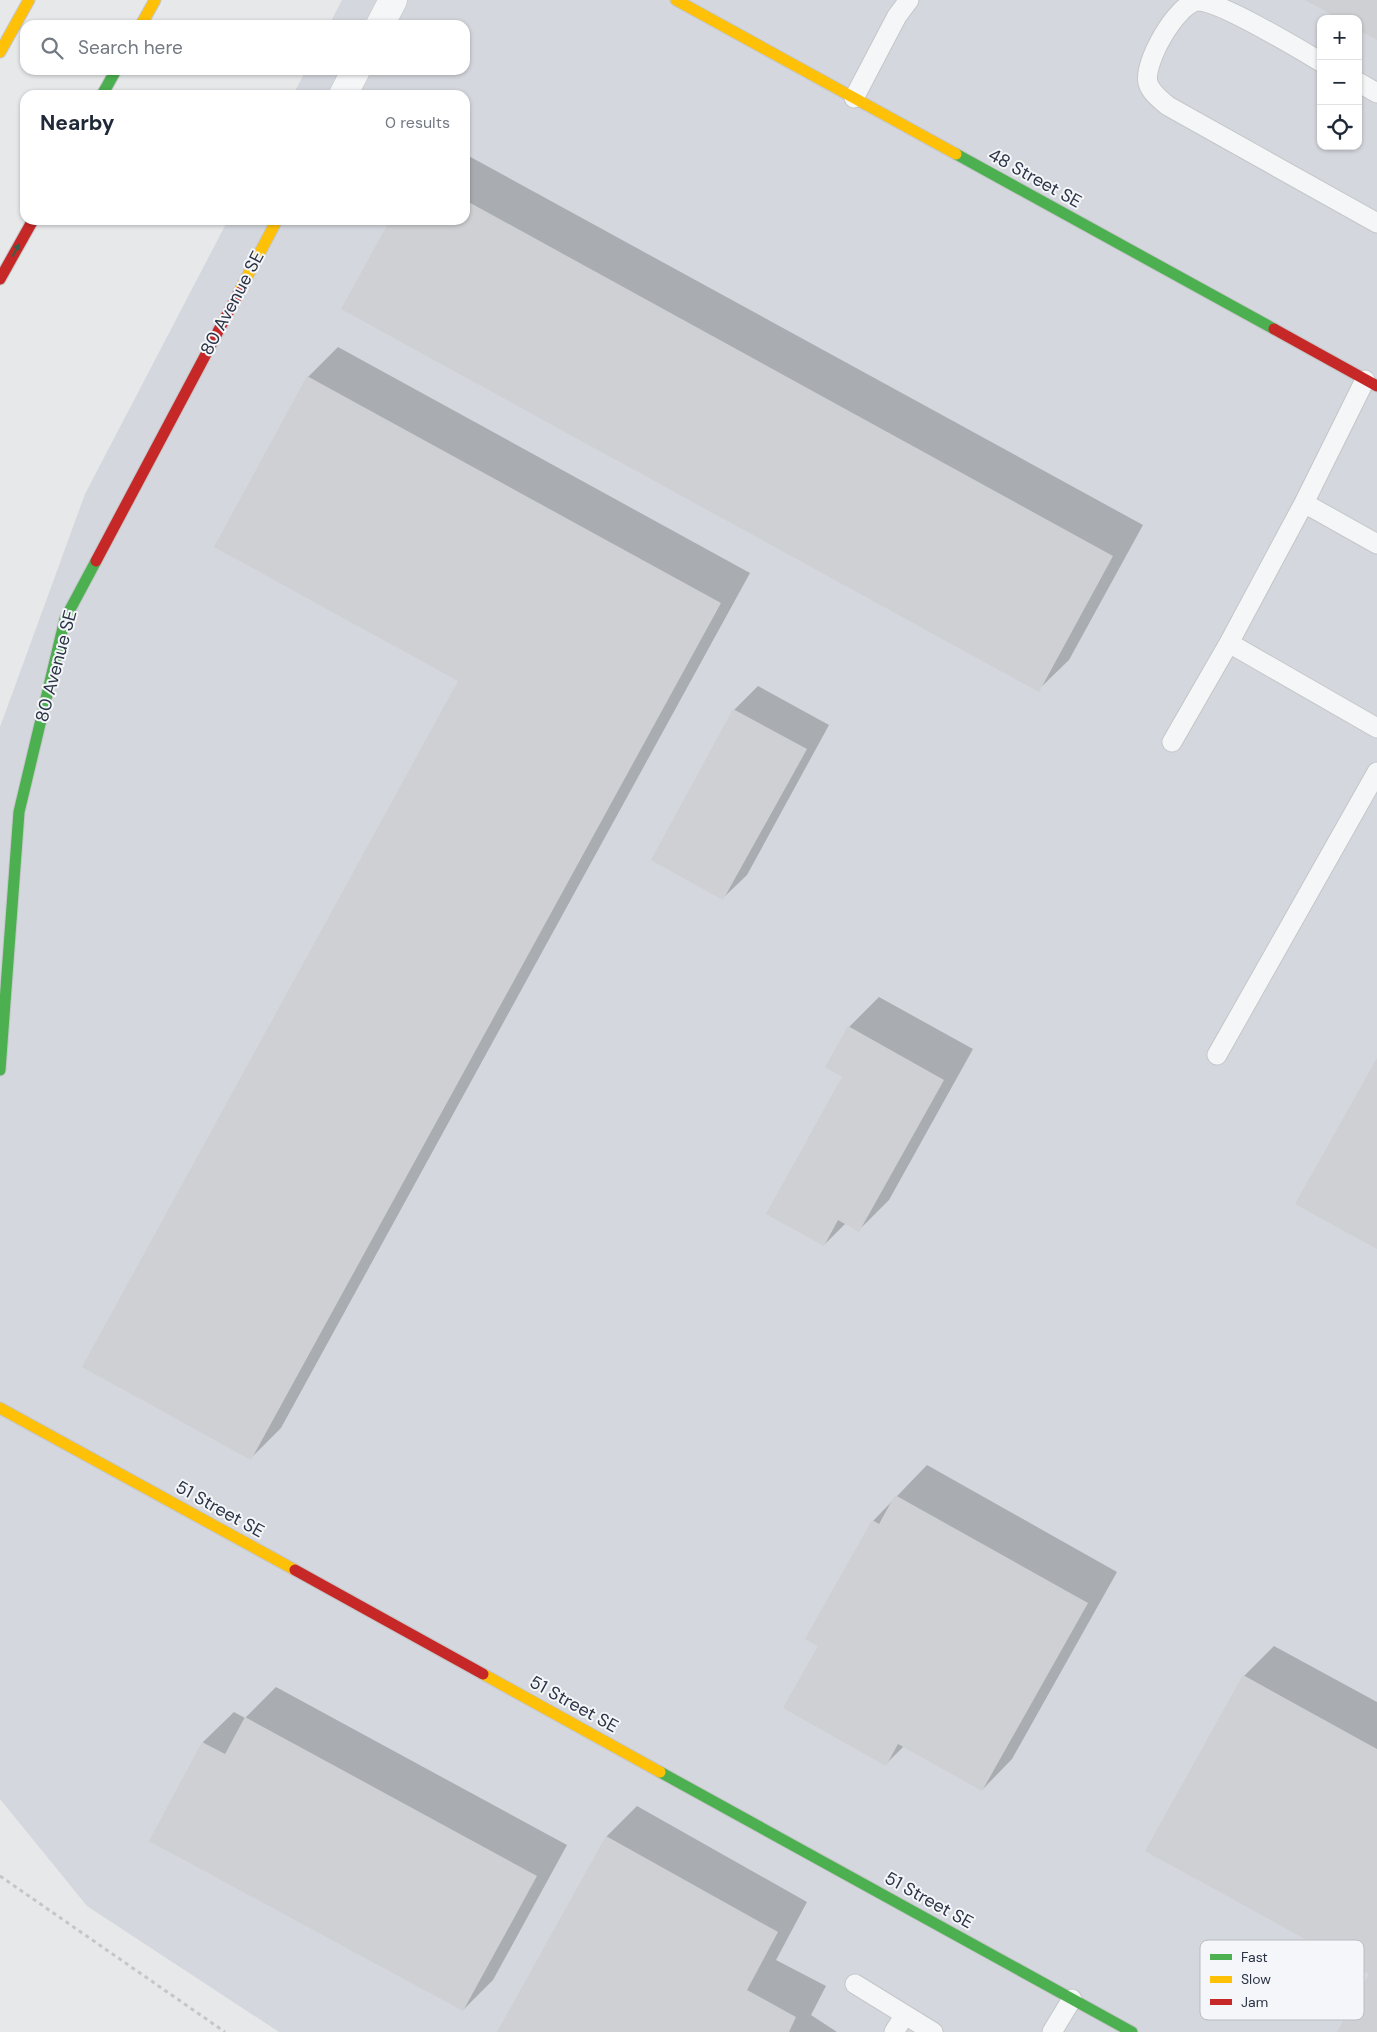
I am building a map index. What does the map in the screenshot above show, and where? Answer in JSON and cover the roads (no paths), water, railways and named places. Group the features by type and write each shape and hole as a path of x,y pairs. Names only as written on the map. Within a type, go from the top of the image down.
{"street":[{"path":"0,52 29,0"},
{"path":"144,20 155,0"},
{"path":"383,20 393,0"},
{"name":"48 Street SE","path":"676,0 1371,383"},
{"path":"105,90 113,75"},
{"path":"346,90 353,75"},
{"path":"0,279 30,225"},
{"name":"80 Avenue SE","path":"0,1070 19,812 65,619 274,225"},
{"name":"51 Street SE","path":"0,1408 1132,2032"}],"lane":[{"path":"854,98 897,16 908,0"},
{"path":"1317,60 1230,11 1211,2 1197,2 1185,8 1169,28 1158,47 1148,72 1148,85 1168,106 1377,223"},
{"path":"1362,84 1377,93"},
{"path":"1172,742 1229,643 1371,383"},
{"path":"1304,503 1377,544"},
{"path":"1229,643 1377,728"},
{"path":"1217,1055 1377,772"},
{"path":"855,1984 933,2032"},
{"path":"1052,2032 1072,1999"},
{"path":"894,2032 905,2015"}]}
